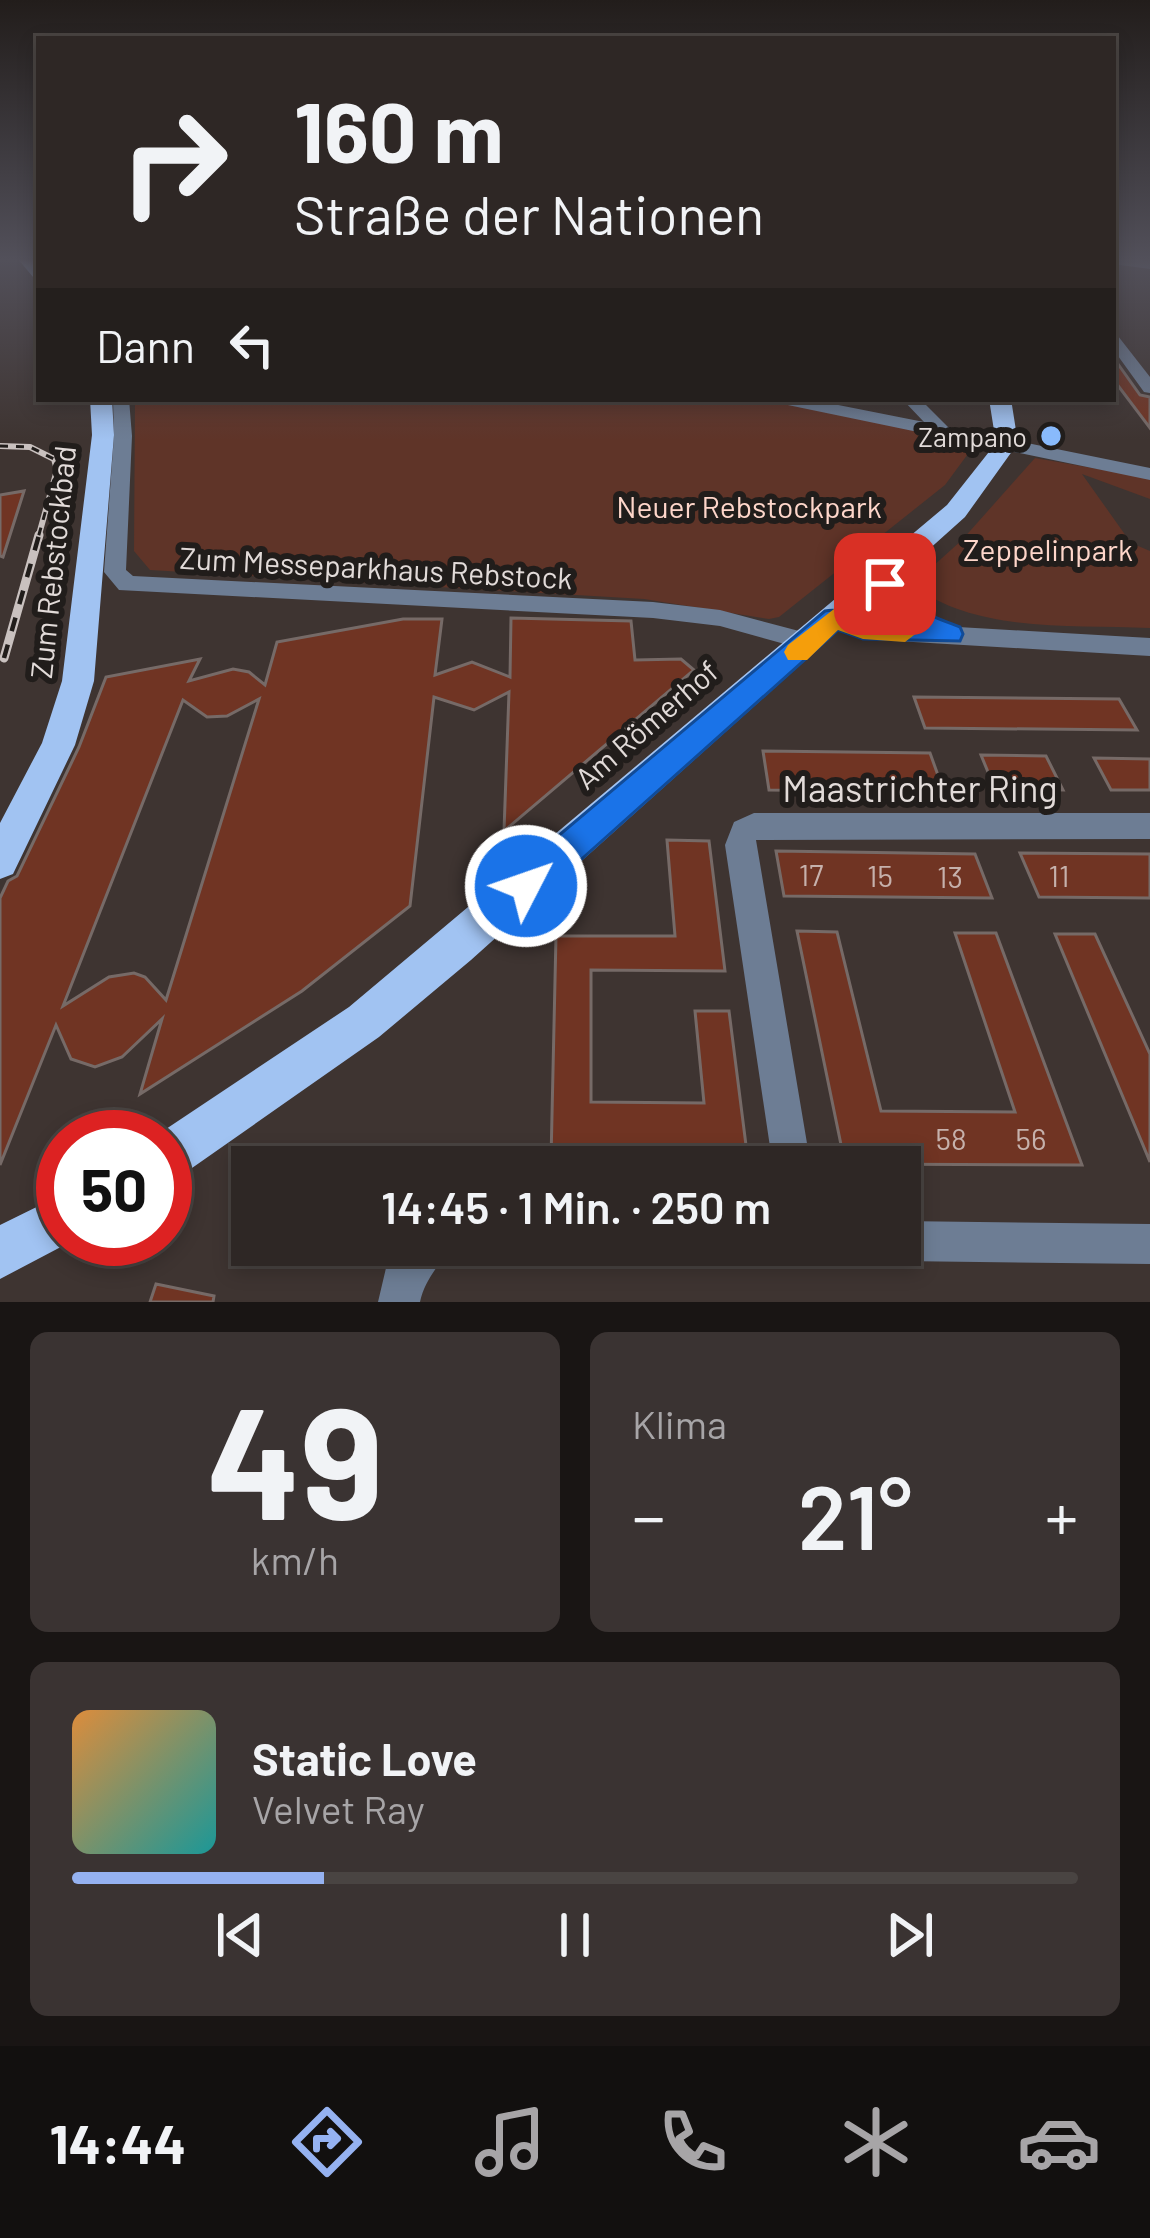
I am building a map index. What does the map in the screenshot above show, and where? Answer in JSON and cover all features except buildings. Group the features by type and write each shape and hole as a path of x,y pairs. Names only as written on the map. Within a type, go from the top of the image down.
{"main road":[{"name":"Zum Rebstockbad","path":"0,861 58,745 78,681 103,435 101,402"},
{"path":"1000,402 1007,443"},
{"name":"Am Römerhof","path":"192,1140 364,1022 956,511 1007,443"},
{"path":"0,1252 36,1233"}],"street":[{"path":"1116,343 1150,388"},
{"name":"Zum Messeparkhaus Rebstock","path":"121,402 115,572 128,584 653,610 822,630 1150,646"},
{"path":"796,402 1150,474"},
{"path":"913,402 940,429"},
{"path":"1104,464 1150,490"},
{"path":"883,574 888,595 899,610 950,634"},
{"name":"Maastrichter Ring","path":"789,1146 740,845 744,832 754,826 1150,826"},
{"path":"921,1242 1149,1247"},
{"path":"399,1302 409,1266"}],"green space":[{"name":"Neuer Rebstockpark","path":"135,402 779,402 976,443 945,485 779,617 769,619 644,599 150,570 134,551"},
{"name":"Zeppelinpark","path":"1035,458 1150,478 1150,499 1082,474 1131,543 1150,551 1150,628 996,619 938,601 912,585 962,540"}],"railway":[{"path":"0,446 30,447 54,459 57,470 38,538"},
{"path":"4,658 39,535"}],"slow traffic":[{"path":"798,652 834,618 863,629 905,632"}],"place":[{"name":"Zampano","path":"1051,436"}],"route":[{"path":"526,886 834,618 863,629 950,634 907,617 892,602 885,584"}]}
